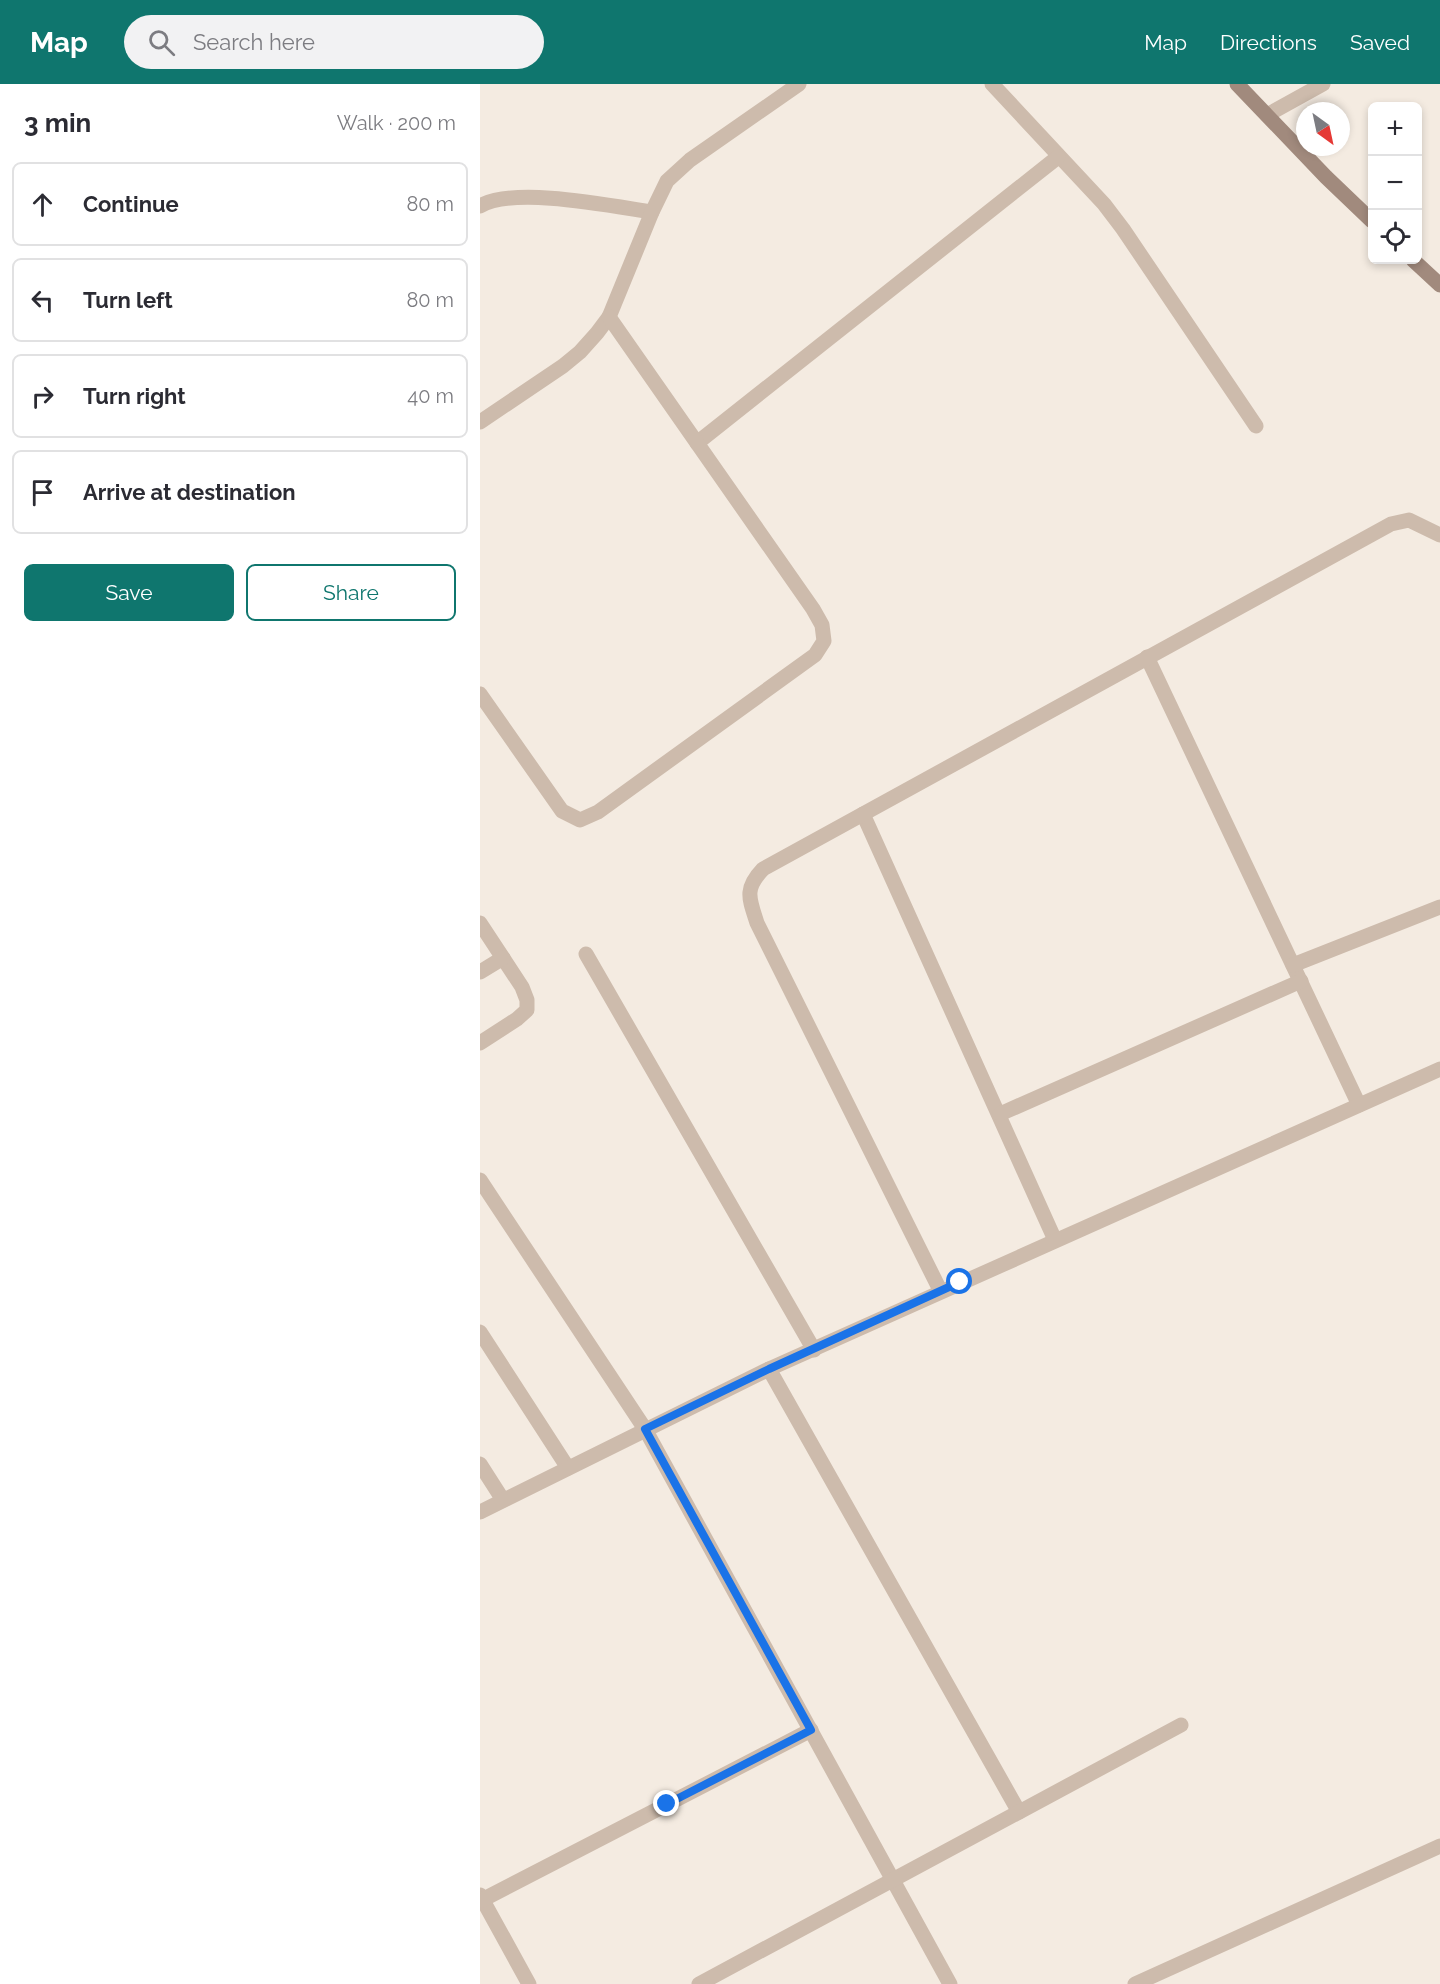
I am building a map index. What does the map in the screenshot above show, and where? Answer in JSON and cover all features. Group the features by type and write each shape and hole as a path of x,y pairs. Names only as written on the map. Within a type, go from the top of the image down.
{"street":[{"path":"480,422 563,366 580,352 609,317 667,181 690,160 799,84"},
{"path":"992,84 1104,204 1256,426"},
{"path":"1237,84 1368,217"},
{"path":"1267,115 1323,84"},
{"path":"697,444 1058,157"},
{"path":"480,206 503,198 525,197 652,212"},
{"path":"1417,264 1440,285"},
{"path":"480,694 562,811 580,820 598,812 815,655 824,641 818,617 609,317"},
{"path":"940,1290 757,923 749,898 752,880 763,869 1391,524 1409,520 1440,535"},
{"path":"1147,657 1359,1105"},
{"path":"863,814 1055,1240"},
{"path":"1293,965 1440,907"},
{"path":"480,923 522,987 527,1000 527,1010 480,1043"},
{"path":"586,954 814,1350"},
{"path":"480,972 503,958"},
{"path":"1000,1114 1301,981"},
{"path":"480,1512 769,1369 940,1290 1440,1069"},
{"path":"480,1180 645,1429 950,1984"},
{"path":"480,1332 567,1468"},
{"path":"769,1369 1019,1812"},
{"path":"480,1464 503,1500"},
{"path":"699,1984 1181,1725"},
{"path":"529,1984 481,1898 811,1730"},
{"path":"1135,1984 1440,1846"}],"route":[{"path":"667,1804 811,1730 645,1429 769,1369 960,1282"}]}
